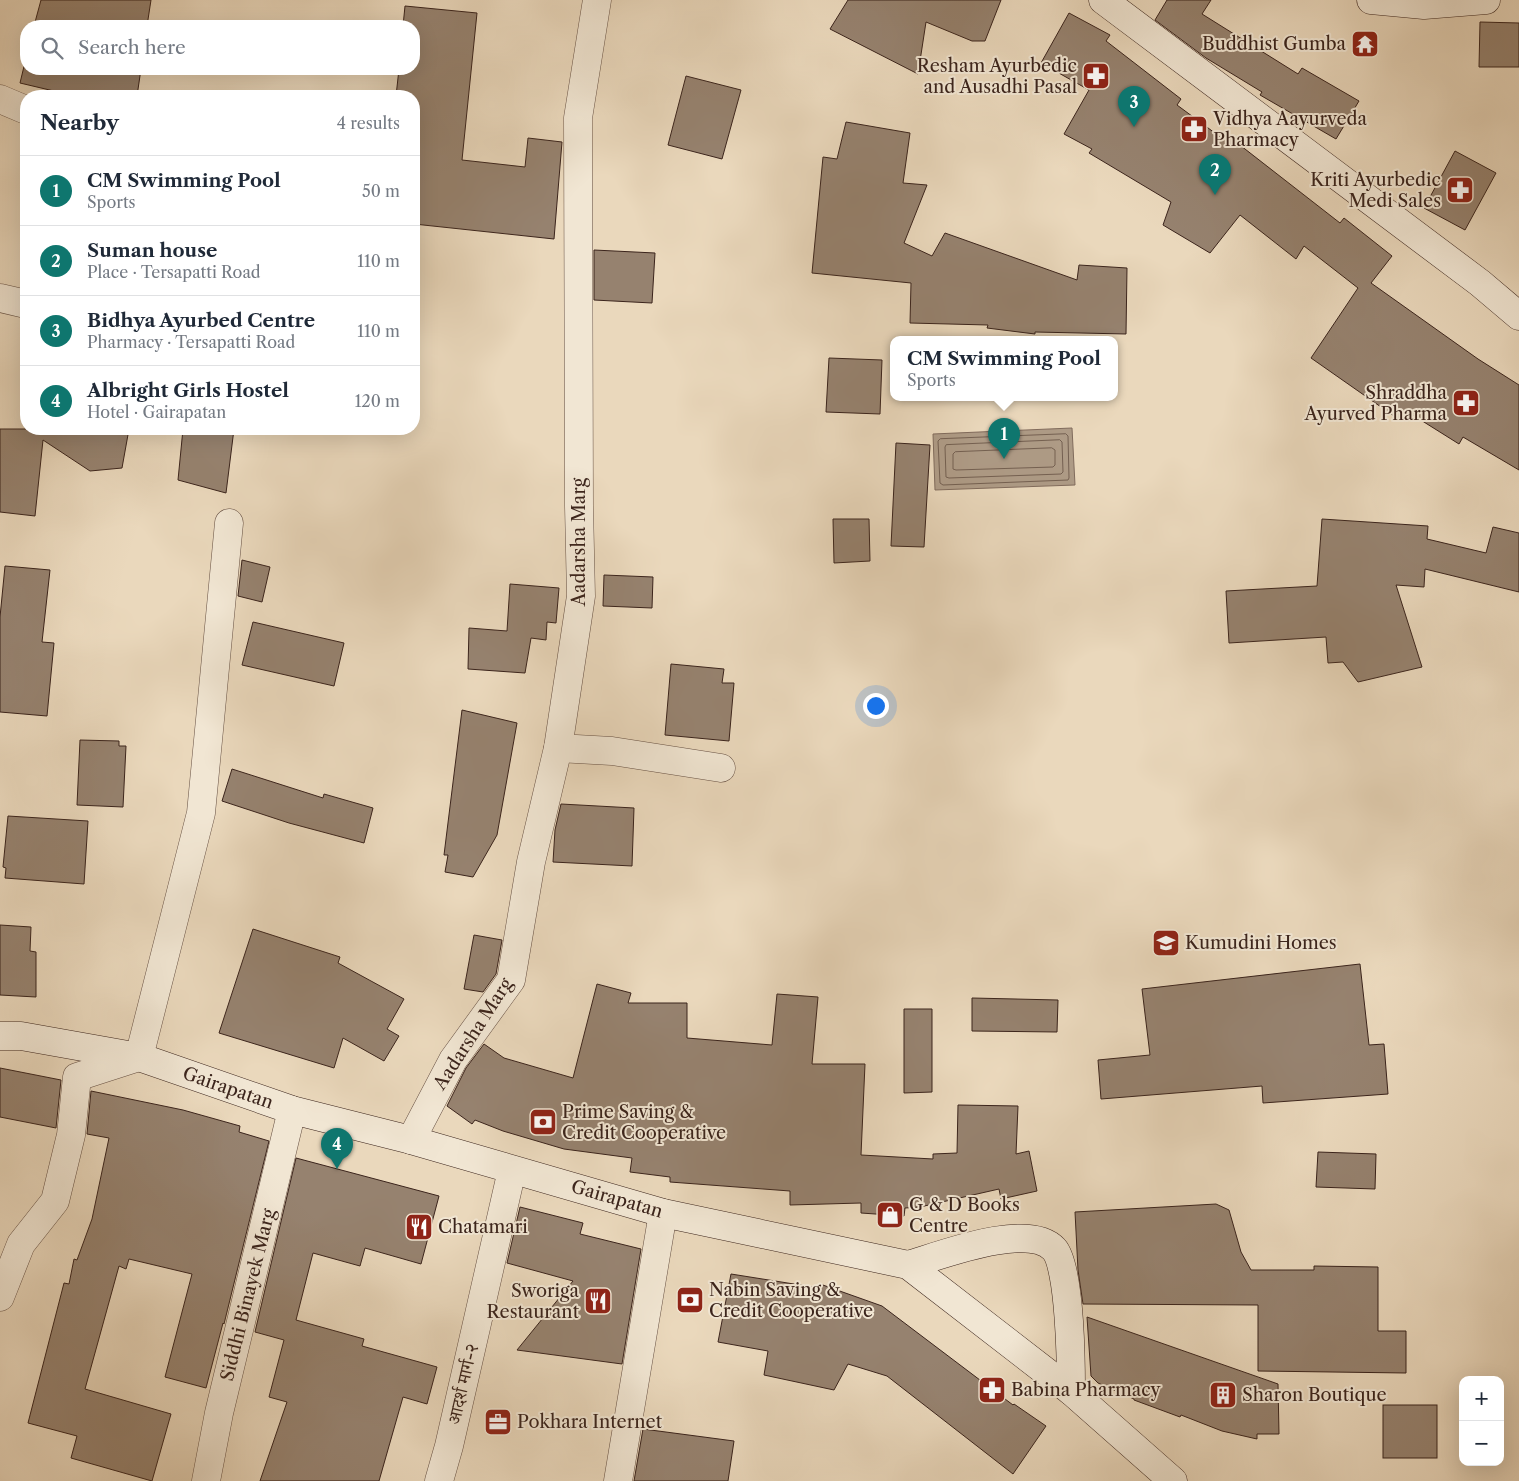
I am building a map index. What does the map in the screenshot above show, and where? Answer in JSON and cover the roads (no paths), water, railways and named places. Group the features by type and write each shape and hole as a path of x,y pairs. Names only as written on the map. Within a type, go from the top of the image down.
{"street":[{"name":"Aadarsha Marg","path":"411,1140 452,1060 511,980 531,862 558,748 581,596 578,118 597,0"},
{"path":"1102,0 1480,283 1519,316"},
{"path":"1371,0 1424,5 1486,0"},
{"path":"0,99 20,107"},
{"path":"0,298 20,303"},
{"path":"0,1297 21,1244 55,1202 71,1134 76,1077 139,1057 201,813 229,523"},
{"path":"558,748 612,751 721,768"},
{"name":"Gairapatan","path":"0,1036 21,1036 139,1057 292,1110 411,1140 663,1213 908,1265 1071,1391 1173,1481"},
{"name":"Siddhi Binayek Marg","path":"206,1481 219,1413 292,1110"},
{"name":"आदर्श मार्ग-२","path":"438,1481 449,1446 512,1170"},
{"path":"618,1481 663,1213"},
{"path":"908,1265 990,1241 1030,1238 1042,1241 1054,1249 1061,1265 1064,1282 1070,1337 1071,1391"}],"water":[{"path":"1072,428 1075,485 935,490 933,434"}],"place":[{"name":"Buddhist Gumba","path":"1365,44"},
{"name":"Resham Ayurbedic and Ausadhi Pasal","path":"1096,76"},
{"name":"Bidhya Ayurbed Centre","path":"1134,127"},
{"name":"Vidhya Aayurveda Pharmacy","path":"1194,129"},
{"name":"Kriti Ayurbedic Medi Sales","path":"1460,190"},
{"name":"Suman house","path":"1215,195"},
{"name":"Shraddha Ayurved Pharma","path":"1466,403"},
{"name":"CM Swimming Pool","path":"1004,459"},
{"name":"Kumudini Homes","path":"1166,943"},
{"name":"Prime Saving & Credit Cooperative","path":"543,1122"},
{"name":"Albright Girls Hostel","path":"337,1169"},
{"name":"G & D Books Centre","path":"890,1215"},
{"name":"Chatamari","path":"419,1227"},
{"name":"Nabin Saving & Credit Cooperative","path":"690,1300"},
{"name":"Sworiga Restaurant","path":"598,1301"},
{"name":"Babina Pharmacy","path":"992,1390"},
{"name":"Sharon Boutique","path":"1223,1395"},
{"name":"Pokhara Internet","path":"498,1422"}]}
